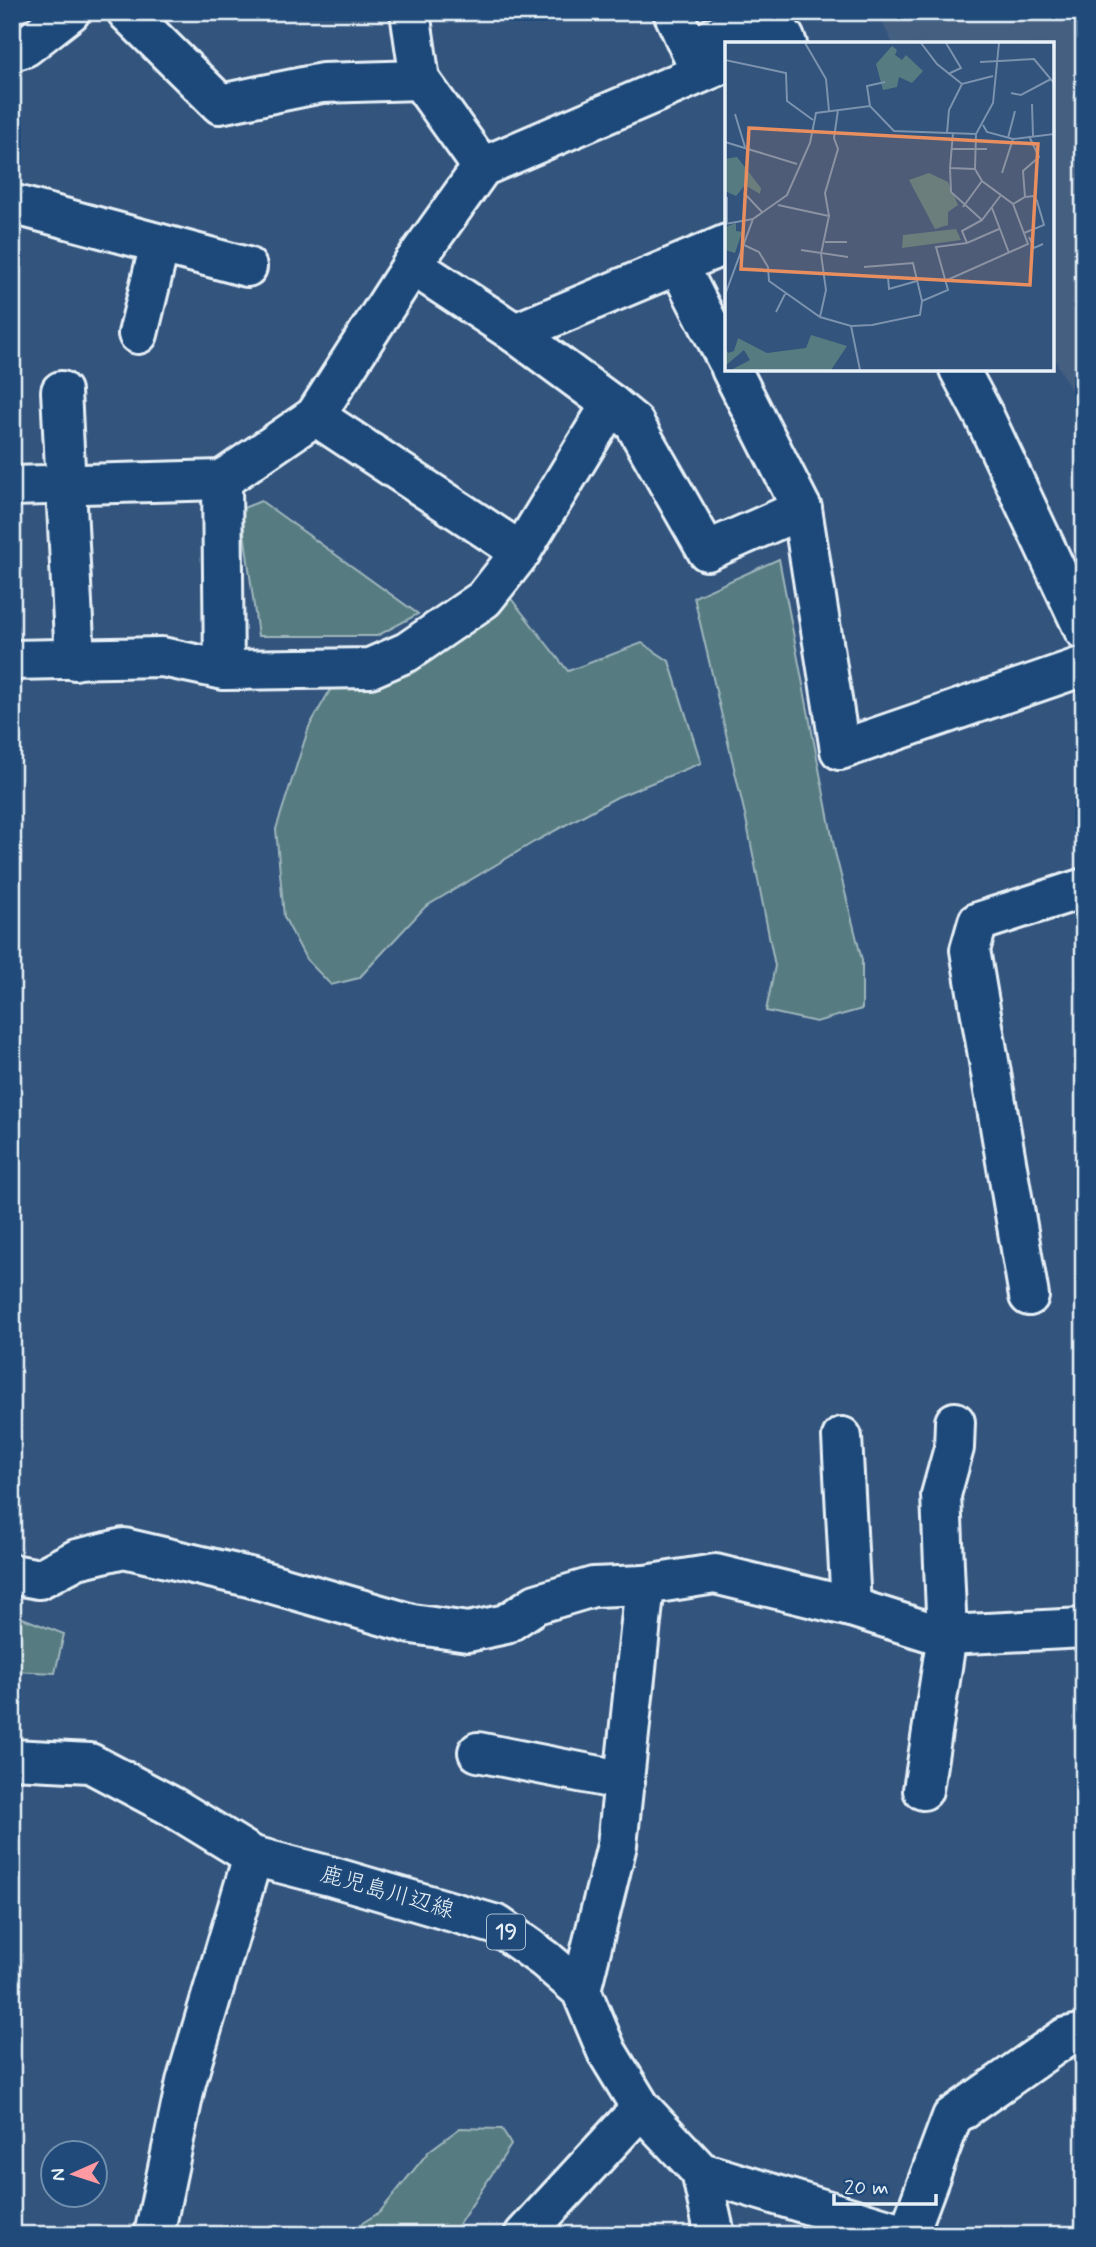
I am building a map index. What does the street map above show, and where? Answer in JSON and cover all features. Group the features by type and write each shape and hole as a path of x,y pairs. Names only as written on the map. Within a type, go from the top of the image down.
{"street":[{"path":"12,51 25,47 70,12"},
{"path":"127,12 220,104 322,83 420,80"},
{"path":"410,12 420,80 482,166"},
{"path":"673,12 706,61"},
{"path":"729,42 766,12"},
{"path":"773,42 784,37 786,42"},
{"path":"12,486 222,480 315,416 412,265 482,166 706,61 725,45"},
{"path":"12,204 247,267"},
{"path":"138,334 160,244"},
{"path":"515,333 725,245"},
{"path":"412,265 515,333 634,423 707,551 802,509"},
{"path":"679,266 725,356"},
{"path":"732,371 802,509 840,750 1084,666"},
{"path":"960,371 990,428 1084,630"},
{"path":"61,391 75,660"},
{"path":"12,660 162,657 224,670 370,668 407,652 484,599 521,552 611,404"},
{"path":"315,416 521,552"},
{"path":"222,480 224,670"},
{"path":"1029,1296 970,950 978,922 1084,888"},
{"path":"923,1790 947,1635 941,1495 954,1448 955,1422"},
{"path":"842,1437 851,1607"},
{"path":"12,1574 39,1579 77,1559 124,1548 249,1577 412,1624 468,1632 506,1624 536,1604 593,1587 645,1585 715,1574 851,1607 947,1635 1084,1628"},
{"path":"581,1990 617,1845 645,1585"},
{"path":"478,1752 625,1781"},
{"name":"鹿児島川辺線","path":"12,1759 90,1763 173,1807 253,1856 497,1925 545,1959 581,1990 607,2052 641,2108 701,2172 908,2235"},
{"path":"153,2235 186,2082 253,1856"},
{"path":"908,2235 952,2117 1066,2037 1084,2033"},
{"path":"524,2235 641,2108"},
{"path":"701,2172 715,2235"}],"shaded area":[{"path":"877,12 1084,12 1084,415 1054,358 1054,42 892,42"}],"green space":[{"path":"261,501 418,614 377,636 258,636 241,509"},
{"path":"779,559 835,852 862,960 862,1009 816,1022 766,1011 775,966 746,819 694,597"},
{"path":"509,596 568,671 642,643 669,661 701,763 617,797 534,842 425,907 359,978 331,985 306,959 284,917 276,829 309,727 338,676"},
{"path":"12,1614 64,1634 55,1673 12,1671"},
{"path":"460,2128 502,2129 511,2145 452,2235 343,2235 380,2212 429,2151"}]}
